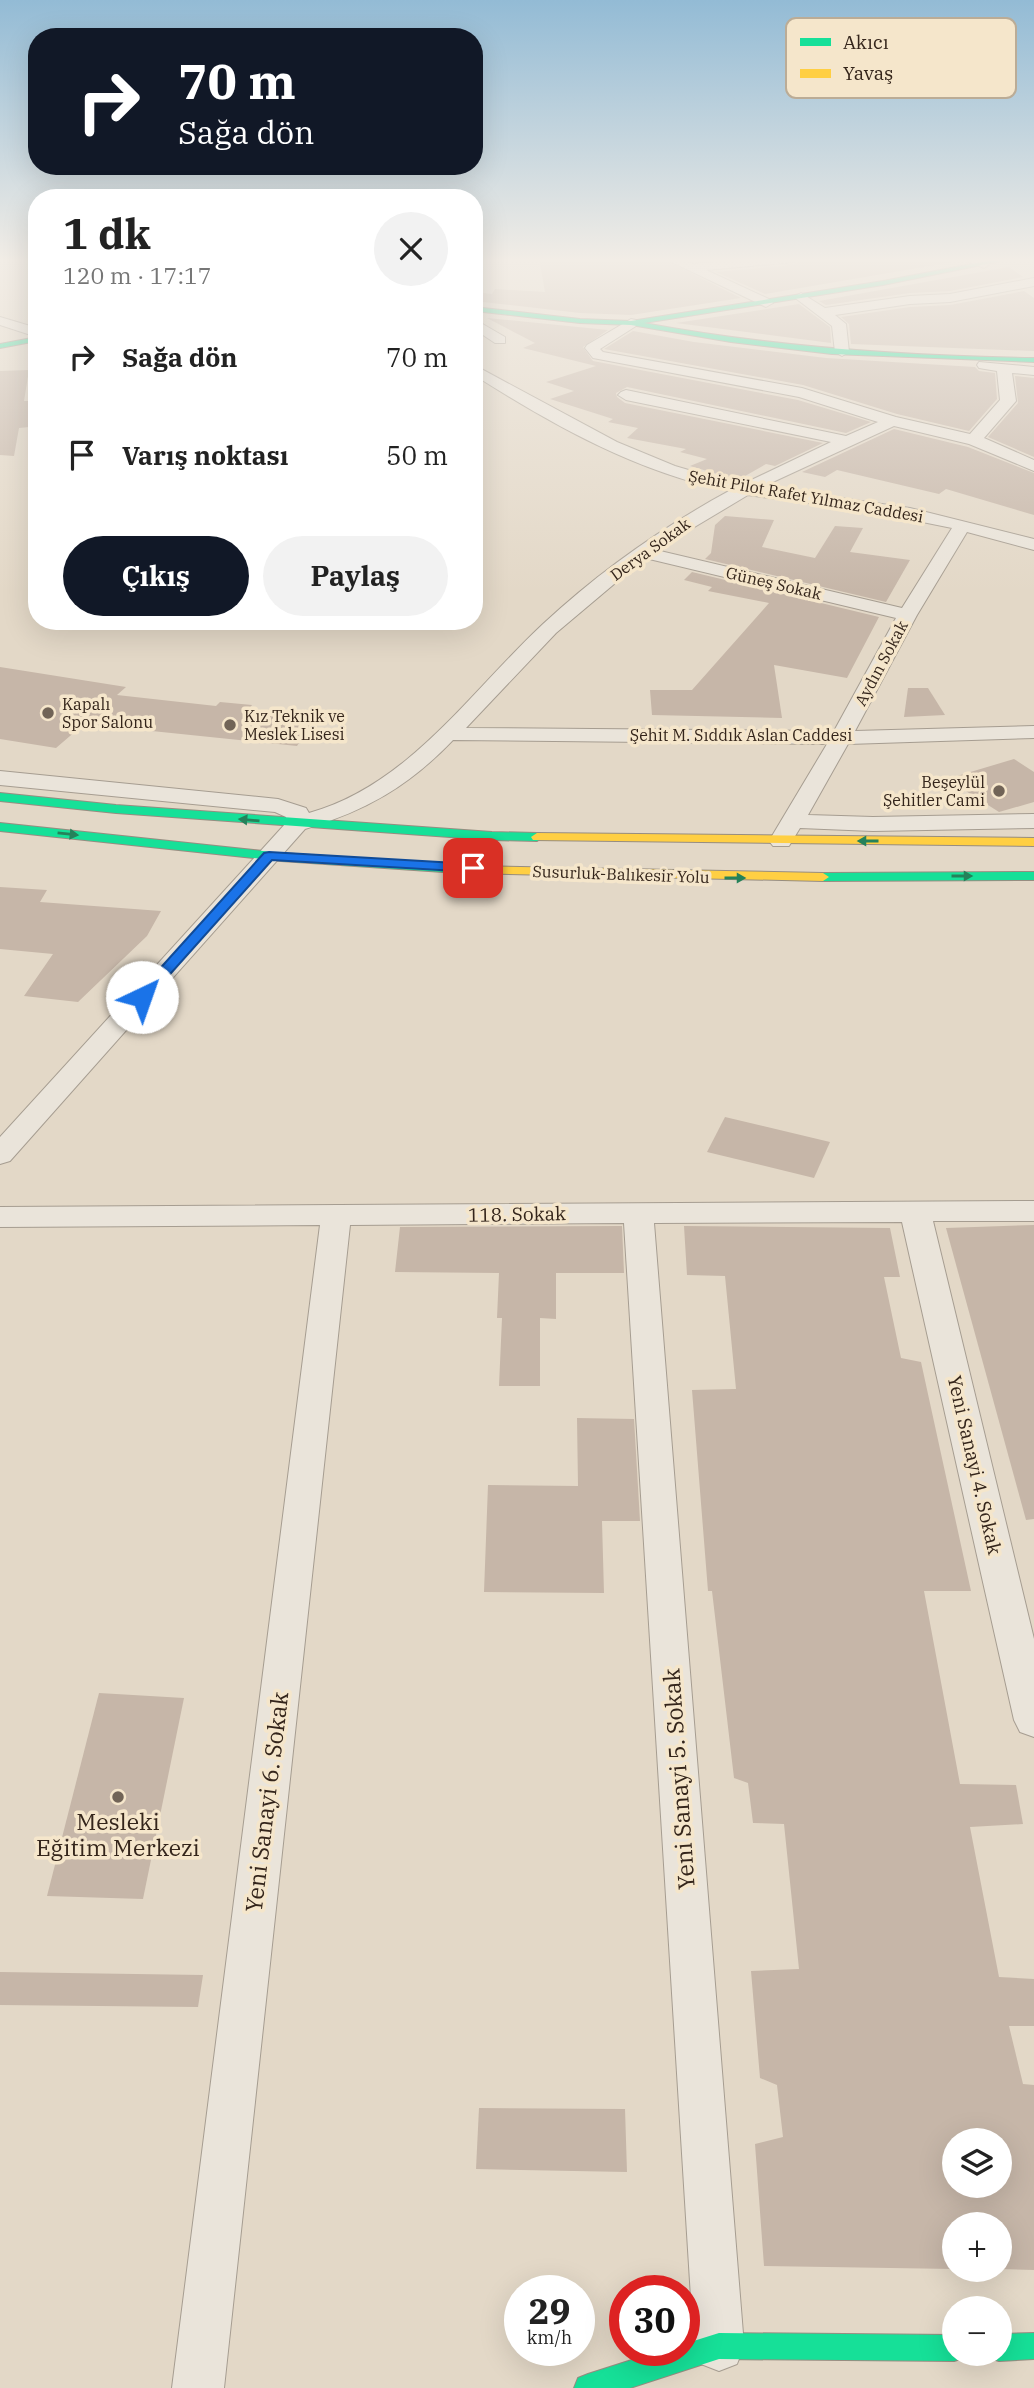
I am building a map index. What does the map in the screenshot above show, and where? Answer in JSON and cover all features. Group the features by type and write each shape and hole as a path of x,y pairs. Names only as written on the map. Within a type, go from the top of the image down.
{"main road":[{"name":"Susurluk-Balıkesir Yolu","path":"0,797 297,824 492,836 630,839 787,831 1034,842"},
{"name":"Susurluk-Balıkesir Yolu","path":"0,827 321,860 711,878 1034,876"},
{"path":"321,860 293,852 288,848 289,841 296,837 318,835 542,847 630,839"},
{"path":"588,2388 719,2346 942,2348"},
{"path":"1012,2347 1034,2346"}],"street":[{"path":"665,369 802,393 892,421 974,440 1034,466"},
{"path":"974,440 1008,401 1004,369"},
{"name":"Şehit Pilot Rafet Yılmaz Caddesi","path":"483,375 536,407 656,465 702,480 870,506 963,524 1034,545"},
{"path":"626,395 848,441"},
{"name":"Derya Sokak","path":"297,824 360,803 386,788 424,758 549,629 641,552 744,487 892,421"},
{"name":"Aydın Sokak","path":"787,831 842,736 906,615 963,524"},
{"name":"Güneş Sokak","path":"641,552 906,615"},
{"name":"Şehit M. Sıddık Aslan Caddesi","path":"448,734 842,736 1034,732"},
{"path":"0,778 278,806 360,803"},
{"path":"0,1155 297,824 298,813 278,806"},
{"path":"787,831 873,824 1034,821"},
{"name":"Yeni Sanayi 4. Sokak","path":"915,1210 1034,1720"},
{"name":"118. Sokak","path":"0,1217 1034,1211"},
{"name":"Yeni Sanayi 5. Sokak","path":"638,1212 719,2346"},
{"name":"Yeni Sanayi 6. Sokak","path":"198,2388 336,1217"}],"building":[{"path":"585,369 637,369 798,400 871,422 846,433 627,387 616,393 625,403 823,443 775,466 766,464 738,480 690,466 707,459 680,452 686,449 627,438 638,428 608,422 613,419 550,399 574,391 546,382"},
{"path":"717,369 977,369 995,373 997,399 969,431 897,414 803,385"},
{"path":"28,370 24,401 28,401 28,427 19,428 14,456 0,455 0,371"},
{"path":"1015,376 1034,378 1034,457 988,437 1018,403"},
{"path":"894,429 968,447 1034,473 1034,515 946,489 939,494 837,470 825,477 802,472"},
{"path":"725,516 774,520 762,547 815,558 835,526 863,528 850,552 910,560 886,602 705,559 711,553 715,525"},
{"path":"692,572 879,617 847,678 774,665 782,718 652,715 650,690 692,690 769,603 708,591 712,587 684,580"},
{"path":"0,667 126,687 117,695 216,706 220,702 252,705 247,712 315,719 297,746 84,724 56,748 0,739"},
{"path":"908,688 928,688 945,715 904,717"},
{"name":"Beşeylül Şehitler Cami","path":"1014,759 1034,772 1034,802 999,812 947,779"},
{"path":"0,887 47,890 40,902 161,911 147,936 78,1002 24,996 53,954 0,949"},
{"path":"725,1117 830,1142 814,1178 707,1152"},
{"path":"1034,1225 1034,1519 1026,1520 946,1228"},
{"path":"622,1226 624,1273 556,1273 556,1319 540,1318 540,1386 499,1386 502,1318 497,1318 499,1273 395,1272 400,1227"},
{"path":"684,1226 890,1228 900,1277 884,1277 901,1358 921,1362 971,1591 924,1591 960,1784 1016,1785 1023,1824 970,1827 999,1977 1034,1979 1034,2026 1009,2026 1023,2084 1034,2085 1034,2270 1012,2269 1012,2212 942,2212 942,2269 764,2266 755,2144 783,2137 777,2085 760,2078 751,1971 799,1969 784,1824 753,1823 748,1783 734,1778 712,1591 708,1591 692,1390 736,1389 725,1276 687,1275"},
{"path":"577,1418 634,1419 640,1521 602,1521 604,1593 484,1592 488,1485 578,1486"},
{"name":"Mesleki Eğitim Merkezi","path":"99,1693 184,1698 143,1899 47,1896"},
{"path":"0,1972 203,1975 198,2007 0,2005"},
{"path":"479,2108 625,2109 627,2172 476,2169"}],"traffic: fast":[{"path":"0,797 116,809 537,837"},
{"path":"0,827 281,857 473,870"},
{"path":"823,877 1034,876"},
{"path":"588,2388 719,2346 942,2348"},
{"path":"1012,2347 1034,2346"}],"traffic: slow":[{"path":"537,837 1034,842"},
{"path":"473,870 823,877"}],"place":[{"name":"Kapalı Spor Salonu","path":"48,713"},
{"name":"Kız Teknik ve Meslek Lisesi","path":"230,725"},
{"name":"Beşeylül Şehitler Cami","path":"999,791"},
{"name":"Mesleki Eğitim Merkezi","path":"118,1797"}],"route":[{"path":"142,997 269,856 473,868"}]}
